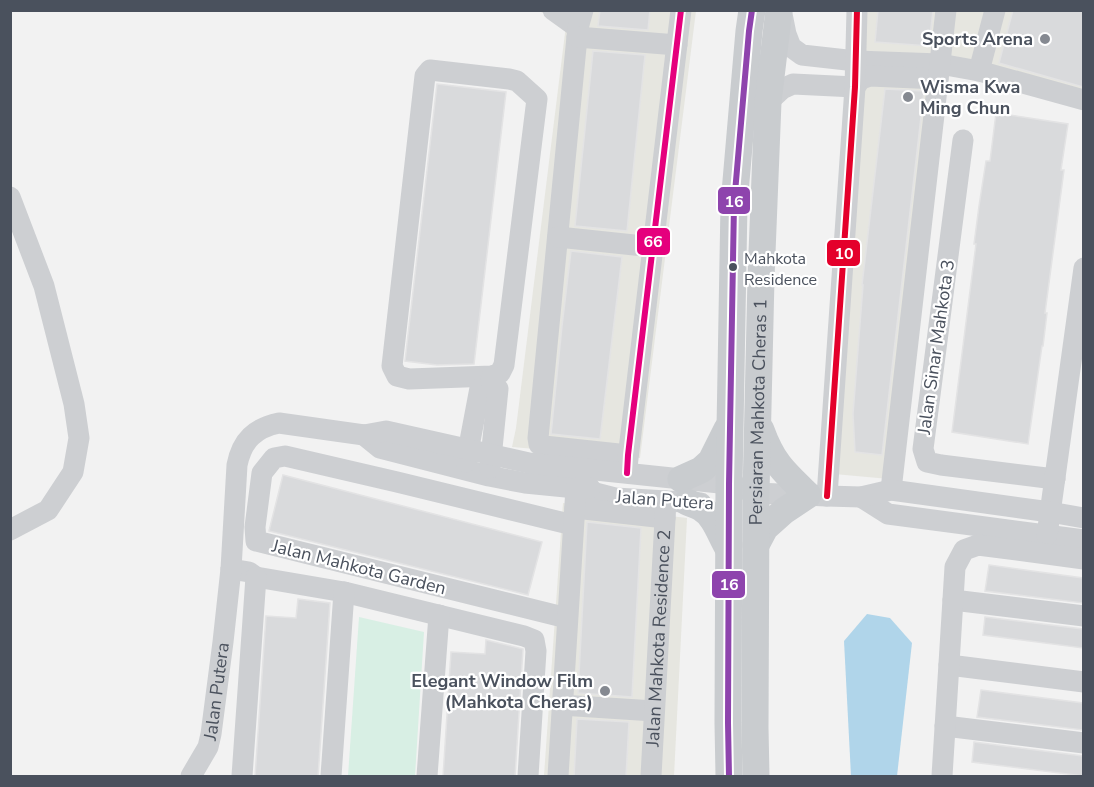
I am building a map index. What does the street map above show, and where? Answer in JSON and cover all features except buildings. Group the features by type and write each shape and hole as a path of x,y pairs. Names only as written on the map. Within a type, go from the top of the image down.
{"main road":[{"name":"Persiaran Mahkota Cheras 1","path":"729,777 729,494 734,204 752,10"},
{"name":"Persiaran Mahkota Cheras 1","path":"756,777 756,493 761,278 768,102 780,10"},
{"path":"758,421 767,446 776,462 785,473 818,495"},
{"path":"729,549 709,514 701,508 674,500 711,461 730,424"},
{"path":"756,545 765,528 784,511 818,495"}],"street":[{"path":"553,10 579,25 677,45"},
{"path":"575,507 611,486 619,484 627,464 681,10"},
{"path":"780,10 791,47 802,55 939,71"},
{"path":"818,495 855,87 858,10"},
{"path":"891,490 946,10"},
{"path":"979,71 995,10"},
{"path":"579,25 538,438 540,444 544,446 627,464"},
{"path":"465,470 480,388 492,379 500,373 504,365 537,99 517,81 430,70 425,76 392,366 397,376 409,379 492,379"},
{"path":"855,87 861,79 870,76 939,71 979,71 1083,100"},
{"path":"768,102 782,89 793,84 855,87"},
{"name":"Jalan Sinar Mahkota 3","path":"963,140 923,449 927,462 1055,479"},
{"path":"10,197 44,286 74,404 78,438 73,472 48,510 10,530"},
{"path":"558,237 652,247"},
{"path":"1047,535 1083,268"},
{"path":"489,476 498,389 492,379"},
{"name":"Jalan Putera","path":"191,777 208,747 211,734 231,573 239,454 243,445 258,430 279,423 364,435 386,431 529,463 627,464 674,500 756,493"},
{"name":"Jalan Putera","path":"364,435 380,448 525,483 575,507"},
{"path":"397,482 400,453"},
{"name":"Jalan Mahkota Garden","path":"567,618 256,542 255,526 262,473 274,458 285,456 397,482 575,507"},
{"path":"756,493 861,497 891,490 1050,512 1083,519"},
{"path":"861,497 888,513 1083,540"},
{"path":"575,507 674,500"},
{"name":"Jalan Mahkota Residence 2","path":"651,777 654,711 674,500"},
{"path":"558,777 575,507"},
{"path":"942,777 955,567 964,550 978,545 1083,559"},
{"path":"231,573 247,579 256,577 344,592 534,640 536,651 528,777"},
{"path":"242,777 256,577"},
{"path":"331,777 344,592"},
{"path":"953,600 1083,616"},
{"path":"427,777 439,615"},
{"path":"949,665 1083,682"},
{"path":"561,705 654,711"},
{"path":"945,726 1083,743"}],"shaded area":[{"path":"539,11 696,11 640,458 512,447 566,25"},
{"path":"863,11 1083,11 1083,96 936,58 889,479 834,474"},
{"path":"563,503 687,518 674,776 544,776"}],"green space":[{"path":"359,617 424,632 415,776 348,776"}],"water":[{"path":"867,614 890,618 912,643 897,776 851,776 844,641"}],"transit line":[{"name":"66","path":"627,473 681,10"},
{"name":"16","path":"729,776 729,484 734,204 752,10"},
{"name":"10","path":"827,496 855,87 857,10"}],"place":[{"name":"Sports Arena","path":"1045,39"},
{"name":"Wisma Kwa Ming Chun","path":"908,97"},
{"name":"Mahkota Residence","path":"733,267"},
{"name":"Elegant Window Film (Mahkota Cheras)","path":"605,691"}]}
